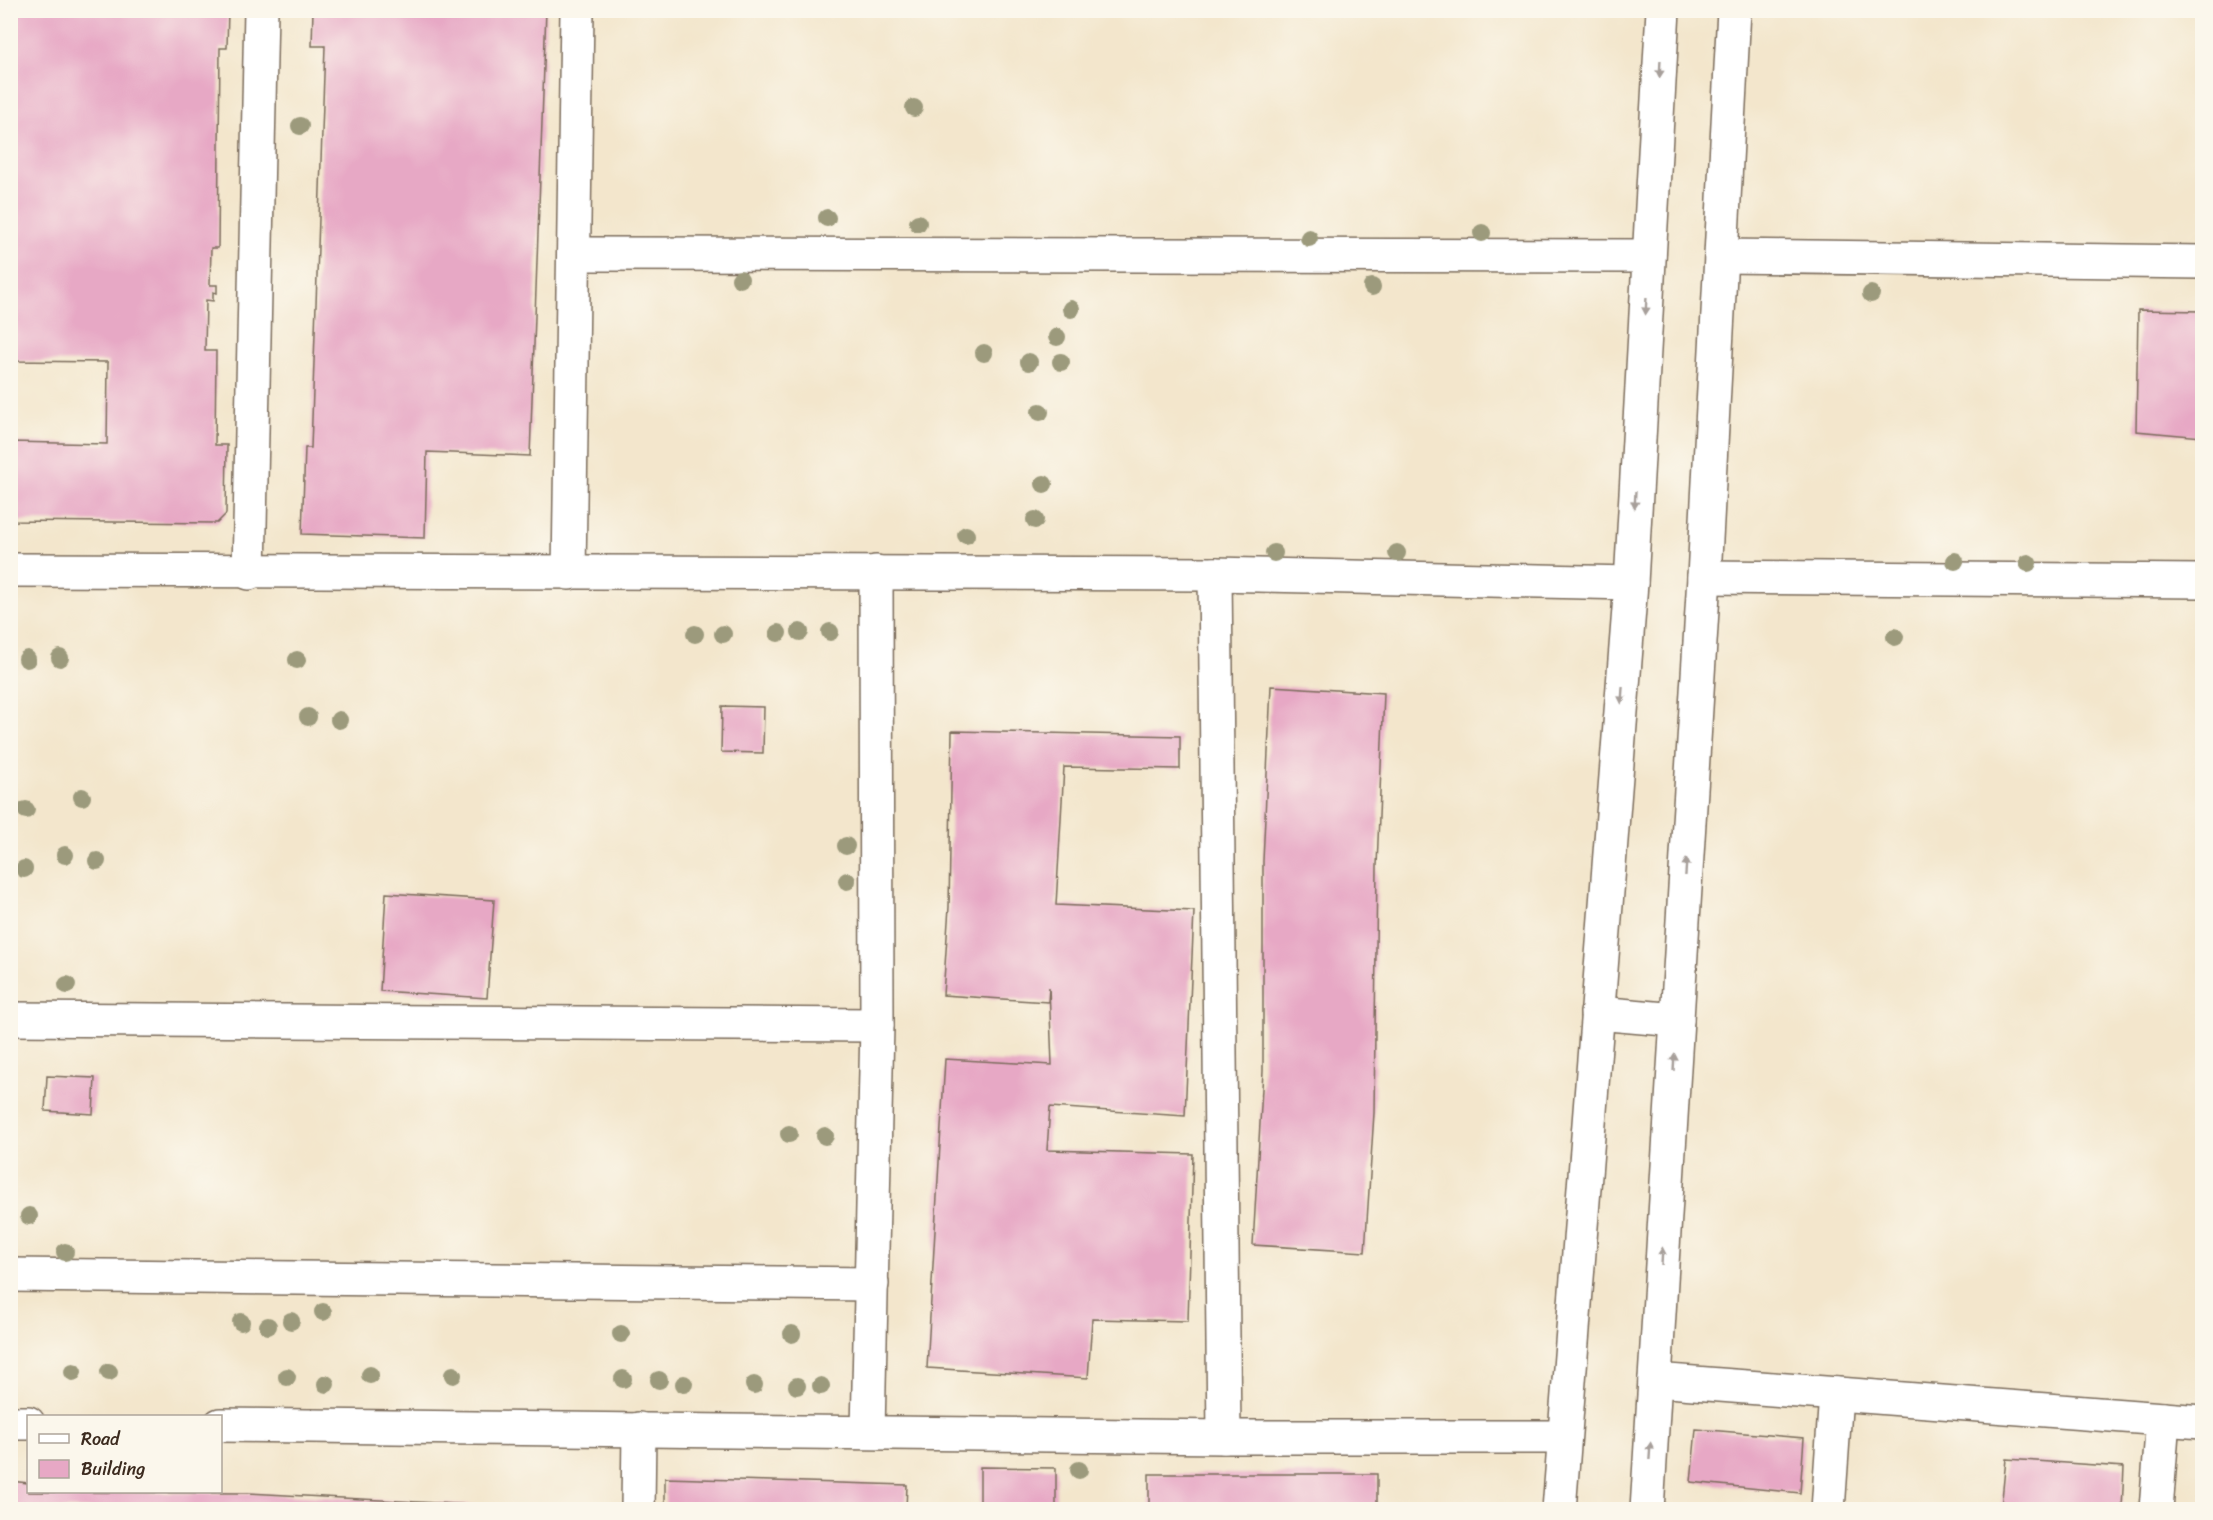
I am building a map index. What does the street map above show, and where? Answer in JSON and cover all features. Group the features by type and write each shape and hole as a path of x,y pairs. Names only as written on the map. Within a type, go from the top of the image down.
{"street":[{"path":"249,573 261,10"},
{"path":"569,573 578,10"},
{"path":"1559,1509 1631,584 1663,10"},
{"path":"1647,1509 1704,577 1734,10"},
{"path":"574,254 1649,256"},
{"path":"1721,256 2202,262"},
{"path":"10,570 249,573 1215,574 1631,584"},
{"path":"868,1431 877,1025 876,572"},
{"path":"1215,574 1224,1437"},
{"path":"1704,577 2202,581"},
{"path":"1597,1013 1677,1020"},
{"path":"10,1019 877,1025"},
{"path":"10,1275 872,1284"},
{"path":"1655,1380 2202,1422"},
{"path":"1828,1509 1836,1394"},
{"path":"2156,1509 2163,1419"},
{"path":"10,1423 27,1423"},
{"path":"222,1425 1224,1437 1564,1437"},
{"path":"638,1509 639,1429"}],"building":[{"path":"10,10 228,10 227,48 220,48 218,248 211,248 210,285 217,285 217,293 213,292 213,301 206,300 205,351 216,351 215,445 227,445 226,514 217,523 10,521 10,442 107,444 108,362 10,361"},
{"path":"313,10 546,10 530,456 427,452 425,538 302,534 305,448 311,448 325,46 312,46"},
{"path":"2138,310 2202,311 2202,437 2136,431"},
{"path":"1271,686 1384,693 1377,866 1374,1113 1365,1252 1253,1245 1263,1071 1263,861"},
{"path":"722,706 764,707 763,753 721,752"},
{"path":"952,731 1180,736 1180,769 1064,767 1056,905 1194,911 1185,1116 1050,1107 1047,1150 1193,1154 1188,1321 1092,1319 1088,1378 927,1368 945,1059 1052,1065 1049,987 1048,1002 943,995 949,907"},
{"path":"386,893 494,900 487,998 380,991"},
{"path":"47,1076 95,1078 93,1114 45,1111"},
{"path":"1696,1429 1804,1438 1800,1493 1691,1482"},
{"path":"2006,1459 2124,1467 2122,1509 2001,1509"},
{"path":"980,1467 1056,1468 1056,1509 980,1509"},
{"path":"1149,1474 1377,1474 1377,1509 1149,1509"},
{"path":"665,1478 907,1485 906,1509 665,1509"},
{"path":"10,1481 27,1483 27,1493 248,1493 551,1509 10,1509"}]}
